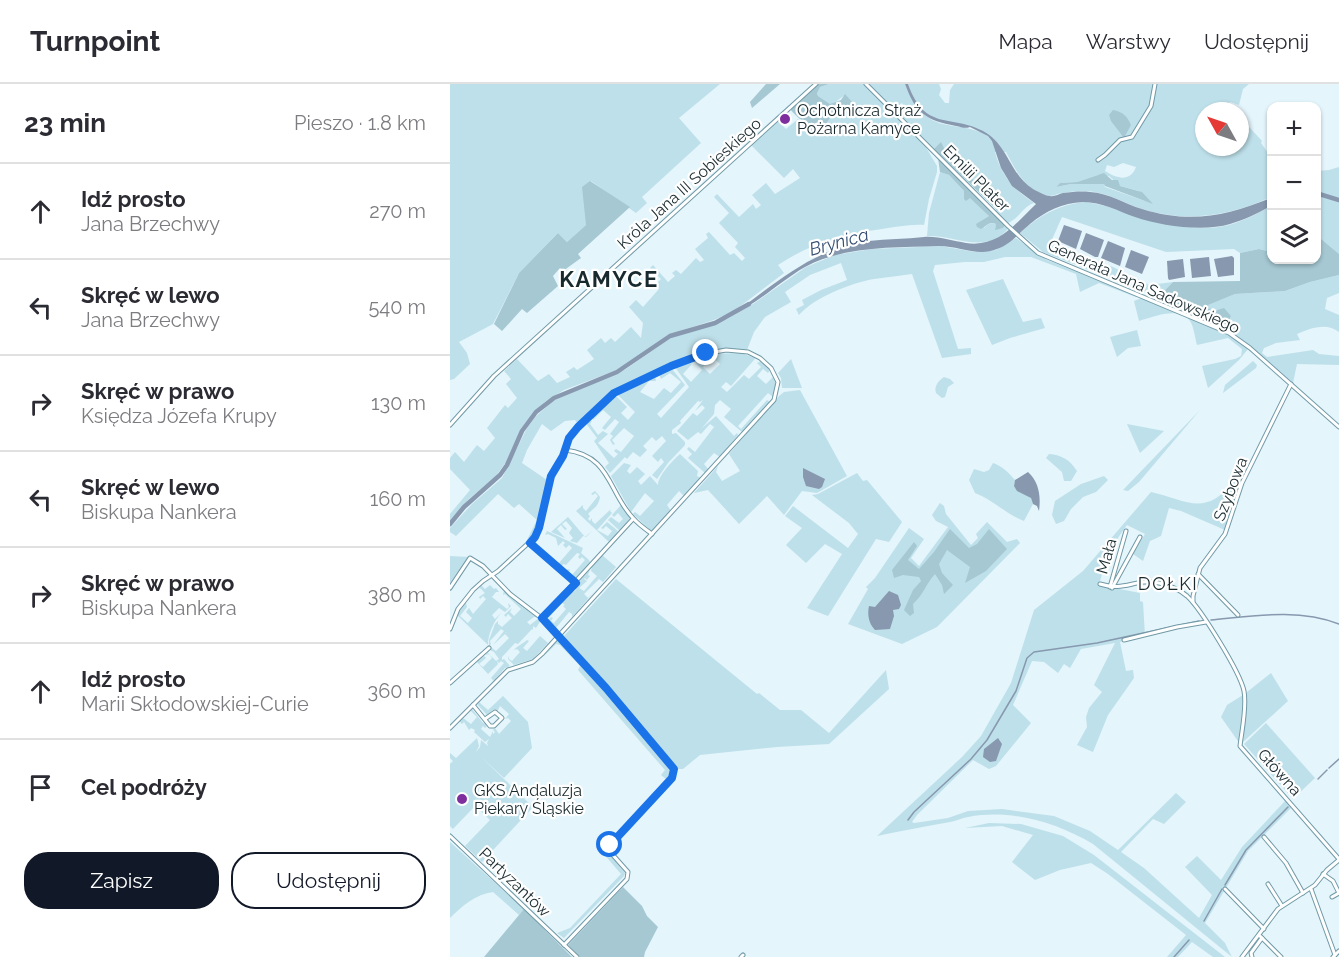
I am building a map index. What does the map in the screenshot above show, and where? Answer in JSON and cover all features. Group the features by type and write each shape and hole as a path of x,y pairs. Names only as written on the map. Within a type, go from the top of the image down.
{"street":[{"name":"Króla Jana III Sobieskiego","path":"450,425 502,370 816,84"},
{"name":"Emilii Plater","path":"867,84 1020,238"},
{"path":"1098,160 1120,140 1132,137 1151,106 1155,84"},
{"name":"Generała Jana Sadowskiego","path":"1020,238 1045,257 1229,333 1250,348 1339,427"},
{"path":"450,629 463,601 480,583 535,537 551,476 571,434 614,393 671,366 706,353 726,350 748,352 765,362 775,374 778,382 774,400 538,659 508,670 450,728"},
{"name":"Szybowa","path":"1193,602 1202,564 1225,534 1242,483 1291,384"},
{"path":"565,450 582,455 602,467 633,519 652,534"},
{"path":"542,618 633,519"},
{"name":"Mała","path":"1111,587 1126,531"},
{"path":"1111,587 1140,537"},
{"path":"530,543 576,583"},
{"path":"450,588 470,558 492,575 517,599 542,618 559,636 669,762 675,772 610,845 612,854 628,872 627,879 564,945"},
{"path":"1198,574 1238,615"},
{"name":"Główna","path":"1100,584 1122,587 1138,582 1157,582 1174,588 1193,602 1230,660 1244,691 1240,746 1338,861"},
{"name":"Główna","path":"1187,596 1193,596"},
{"path":"1124,640 1206,622"},
{"path":"450,683 489,648"},
{"path":"473,705 485,719 493,727 502,718 495,712 485,719"},
{"name":"Partyzantów","path":"450,836 577,957"},
{"path":"1264,837 1286,863 1303,893"},
{"path":"1252,957 1251,953 1264,929 1281,906 1311,888 1338,861"},
{"path":"1323,874 1333,881 1339,893 1332,897"},
{"path":"1268,884 1281,906"},
{"path":"1311,888 1334,956 1339,951"},
{"path":"1225,889 1264,929"},
{"path":"1242,957 1261,937"},
{"path":"1261,937 1281,957"}],"shaded area":[{"path":"450,84 720,84 679,118 701,143 642,197 647,203 636,213 591,181 586,225 567,242 558,233 519,273 493,324 459,342 467,353 470,364 450,380"},
{"path":"766,84 780,84 752,108 750,102"},
{"path":"818,84 829,84 820,87 817,93 830,104 841,100 845,94 852,102 842,113 833,114 826,124 811,125 790,109"},
{"path":"829,84 865,84 924,144 937,166 937,172 924,225 854,234 815,245 778,265 784,273 734,311 671,334 625,367 564,390 545,402 521,430 506,462 496,476 469,499 450,521 450,514 470,490 450,469 450,458 455,452 464,462 477,445 484,451 495,438 487,428 505,405 508,408 517,398 506,384 511,379 504,371 517,359 538,381 549,374 557,383 570,377 566,372 574,367 577,370 594,359 587,350 601,338 605,343 611,338 615,342 631,327 641,338 643,323 629,307 636,300 643,307 659,289 656,284 661,279 650,268 653,265 668,282 675,276 672,273 676,270 681,274 696,258 700,262 704,260 695,249 708,238 706,234 709,232 730,255 734,253 742,261 745,258 735,247 738,243 719,223 729,213 714,197 717,194 739,217 753,204 756,209 761,205 752,195 766,183 775,194 800,178 793,169 784,178 751,145 778,121 786,129 798,119 809,124 826,124 833,114 851,102 845,95 831,105 818,96 817,92 820,87"},
{"path":"869,84 905,84 916,105 926,116 940,123 980,132 981,130 977,128 941,120 928,114 914,98 908,84 939,84 941,89 939,95 945,103 949,103 950,90 954,84 1249,84 1243,89 1240,102 1195,102 1195,156 1249,156 1249,127 1262,141 1267,151 1267,199 1224,213 1175,216 1136,207 1091,191 1050,196 1028,186 1006,152 995,152 1009,181 1034,203 1008,223 995,211 997,207 992,199 946,152 942,145 934,149 898,113 904,106 902,103 894,109","holes":["1123,163 1136,167 1130,175 1122,178 1105,171 1107,165 1114,167","1098,175 1109,176 1120,186 1139,191 1148,199 1145,201 1105,187 1104,184 1071,184 1056,187 1060,183 1077,182"]},
{"path":"905,84 908,84 922,109 931,115 971,126 983,131 1004,151 1025,183 1046,195 1076,192 1097,193 1160,214 1192,217 1223,213 1267,199 1267,208 1230,224 1195,228 1145,220 1097,203 1068,204 1042,215 1007,244 990,251 976,252 946,246 888,248 854,251 821,260 797,272 745,308 744,306 788,274 834,250 869,241 924,237 977,244 987,242 1005,233 1036,204 1012,186 1001,168 992,141 988,136 970,127 963,128 930,118 918,109"},
{"path":"1113,110 1124,115 1131,125 1124,138 1111,121 1109,115"},
{"path":"941,142 946,152 992,199 997,210 934,149"},
{"path":"938,158 1005,225 1003,228 995,230 996,224 992,223 981,229 977,227 976,224 989,216 970,198 966,201 964,191 949,175 940,172"},
{"path":"1339,167 1339,198 1321,193 1321,171"},
{"path":"940,172 949,175 964,191 964,194 975,200 989,216 981,221 984,228 993,223 997,224 995,228 1005,225 1008,229 999,237 980,242 927,236 929,213"},
{"path":"1104,173 1112,180 1118,180 1120,186 1142,192 1153,204 1104,184 1071,184 1056,187 1060,183 1077,182"},
{"path":"590,181 630,207 578,254 581,258 563,271 560,268 553,276 558,286 527,313 522,309 502,331 494,324 519,273 558,233 567,242 586,225 582,187"},
{"path":"1321,196 1339,201 1339,254 1321,239"},
{"path":"1084,202 1174,225 1211,228 1235,223 1267,208 1267,251 1259,249 1240,253 1234,249 1166,252 1062,217 1050,244 1113,267 1149,285 1173,282 1158,297 1043,252 1020,233 1050,212"},
{"path":"1064,225 1082,231 1076,249 1058,241"},
{"path":"1086,233 1104,240 1098,257 1080,249"},
{"path":"1016,238 1047,260 1141,296 1136,297 1099,283 1080,292 1076,274 1031,257 1005,257 984,262 935,265 933,271 958,349 971,348 971,354 942,358 912,274 874,279 844,287 814,302 799,315 796,309 804,305 802,300 847,280 841,263 810,275 785,292 791,302 765,317 754,332 747,350 718,349 694,353 606,395 578,424 575,420 565,421 551,431 542,424 522,463 547,480 540,520 527,540 537,520 519,504 514,508 498,494 456,536 450,532 450,528 472,504 502,478 527,428 535,417 553,401 626,369 670,338 727,319 806,267 835,255 872,249 941,246 975,252 996,250"},
{"path":"1321,239 1339,254 1339,275 1285,291 1235,294 1208,305 1211,312 1224,308 1231,316 1227,325 1158,297 1173,282 1240,281 1240,253 1259,249 1267,251 1267,264 1321,264"},
{"path":"1108,241 1125,248 1120,266 1101,258"},
{"path":"1131,250 1149,257 1142,274 1125,267"},
{"path":"1232,256 1234,275 1218,277 1214,259"},
{"path":"1209,257 1211,276 1192,278 1190,259"},
{"path":"1183,259 1185,277 1169,280 1167,261"},
{"path":"1339,275 1339,293 1327,298 1325,309 1339,315 1339,332 1329,327 1313,328 1297,334 1300,340 1276,343 1264,348 1262,353 1267,357 1313,350 1319,354 1339,356 1339,365 1297,364 1293,383 1339,423 1234,334 1227,325 1231,316 1211,312 1207,305 1235,294 1285,291"},
{"path":"1003,279 1023,322 1041,318 1045,328 992,345 966,290"},
{"path":"1144,297 1227,333 1248,349 1239,360 1208,388 1202,366 1235,359 1241,356 1242,349 1228,338 1197,345 1190,321 1179,314 1158,315 1139,321 1134,301"},
{"path":"1137,330 1141,346 1128,348 1117,357 1110,337"},
{"path":"741,353 755,358 731,386 726,382 721,387 727,392 744,375 749,379 761,367 757,363 761,361 770,370 768,373 763,369 757,376 766,384 774,376 776,385 773,397 768,393 738,426 741,429 767,400 770,402 742,432 724,417 731,409 720,400 715,405 714,414 702,428 716,416 734,436 737,433 738,435 720,457 714,453 704,464 708,469 705,473 688,458 692,454 687,449 689,447 695,452 714,427 710,424 701,434 698,432 688,440 677,431 693,413 697,416 705,408 702,405 695,411 703,400 698,401 680,421 681,423 672,430 672,434 676,433 685,445 657,479 652,475 664,462 661,458 658,462 652,456 666,441 662,436 656,441 652,437 643,446 647,450 640,457 633,452 610,473 605,467 609,463 594,441 597,438 585,422 592,421 590,424 598,435 603,431 608,434 598,443 614,458 618,454 614,451 616,449 621,452 634,436 624,428 612,440 615,444 613,445 610,440 613,436 610,434 619,422 615,419 605,430 602,428 611,417 603,410 593,420 592,415 615,395 627,407 621,413 628,420 635,412 617,394 655,376 656,381 649,381 640,392 654,399 664,388 671,393 681,382 670,373 661,379 659,374 672,369 685,385 657,414 661,418 689,387 675,367 686,362 692,364 683,374 691,382 702,370 692,359 703,356 709,360 703,367 710,374 720,364 709,354"},
{"path":"791,359 802,388 782,388 778,373"},
{"path":"1253,361 1257,365 1256,368 1223,393 1225,385"},
{"path":"944,377 954,383 948,387 945,397 942,398 936,393 936,388 938,382"},
{"path":"800,390 847,476 817,493 802,491 784,515 767,496 739,524 708,490 694,493 718,466 716,472 722,481 740,471 729,454 779,396 784,392"},
{"path":"1200,410 1139,482 1128,491 1123,490"},
{"path":"1127,424 1164,431 1140,453"},
{"path":"680,454 698,471 697,476 701,478 684,496 679,491 667,505 671,511 653,530 650,530 633,514 635,512 640,516 654,501 645,493 631,512 611,476 624,463 631,465 627,471 630,474 637,467 645,474 638,481 641,485 650,476 658,485 663,473"},
{"path":"1049,454 1062,457 1074,467 1077,471 1071,481 1064,481 1062,472 1046,458"},
{"path":"993,463 1008,472 1015,480 1014,486 1031,498 1033,504 1024,521 975,493 969,480 974,469 984,472 989,470"},
{"path":"803,468 825,479 822,487 819,489 806,486"},
{"path":"1028,472 1035,480 1038,490 1039,511 1031,498 1017,491 1014,486 1015,480"},
{"path":"857,473 863,481 867,480 902,522 889,542 876,539 828,616 807,608 842,554 825,544 806,563 786,545 802,528 785,516 793,506 848,548 858,534 849,523 812,495"},
{"path":"1104,476 1108,480 1096,492 1083,497 1071,509 1064,521 1056,524 1052,515 1055,501 1081,484"},
{"path":"1233,481 1240,486 1225,530 1169,508 1161,536 1150,541 1143,561 1133,554 1145,534 1127,525 1108,552 1099,585 1140,593 1140,601 1143,602 1145,636 1120,642 1126,671 1133,670 1134,678 1108,715 1093,752 1077,745 1087,727 1086,717 1089,708 1102,692 1094,685 1115,643 1081,649 1070,668 1064,664 1058,673 1044,662 1032,661 1013,705 1031,723 996,766 989,769 973,760 912,822 948,818 968,811 1002,809 1054,816 1090,831 1118,850 1176,793 1186,802 1164,824 1153,819 1121,852 1144,868 1199,918 1212,895 1185,867 1197,856 1221,880 1242,847 1286,800 1292,807 1248,851 1205,923 1225,943 1232,957 1093,844 1064,829 1017,816 984,815 877,836 962,757 981,736 1011,683 1034,610 1083,571 1151,492 1185,502 1204,503 1214,499"},
{"path":"595,491 600,497 599,501 588,514 590,516 588,519 590,521 592,518 595,524 611,509 612,513 597,530 608,536 612,531 606,526 601,528 607,522 618,531 611,542 609,542 576,511 583,505 586,511 598,496 595,493 591,494"},
{"path":"940,503 971,545 978,538 976,534 987,522 1007,542 1017,539 1020,543 937,627 902,644 848,624 868,589 866,587 875,578 909,528 924,539 911,558 919,566 948,527 936,521 932,515"},
{"path":"621,505 630,518 620,531 608,520 611,517 619,523 623,519 618,513 614,517 612,515"},
{"path":"568,517 585,537 583,536 577,543 570,541 573,538 569,533 572,528 566,521 562,524 567,529 565,530 561,525 557,529 565,538 551,532"},
{"path":"950,529 969,548 977,544 989,529 1007,549 986,571 965,583 970,567 947,550 939,564 942,573 953,585 944,594 942,585 935,574 913,604 914,613 910,616 904,610 913,590 921,581 919,577 903,575 894,578 892,570 914,542 917,546 908,560 919,569"},
{"path":"547,531 583,548 581,553 591,564 574,580 566,571 570,570 572,575 585,560 582,557 580,559 578,557 580,554 577,553 566,565 560,567 559,563 572,548 569,545 566,548 563,541 558,546 556,538 545,535"},
{"path":"602,555 616,567 603,582 599,579 584,594 588,598 594,592 572,617 569,612 556,628 548,620 553,618 551,621 554,623 566,609 563,606 565,605 562,603 547,620 546,616 572,591 576,590 575,587 590,569 588,575 590,576 587,580 584,579 587,581 579,588 584,591 597,576 591,571"},
{"path":"450,556 469,557 450,587"},
{"path":"616,579 757,694 759,693 780,710 801,710 829,733 886,670 889,689 829,744 700,755 683,769 678,769 564,636"},
{"path":"481,585 485,589 490,585 496,588 499,592 492,597 507,609 508,603 511,606 505,612 499,608 492,615 495,619 502,612 492,627 488,645 457,615 466,603 467,607 460,616 468,623 472,618 466,612 469,608 473,614 486,599 483,596 480,599 479,597 485,593 479,587"},
{"path":"504,590 522,608 523,606 537,617 527,622 530,625 539,618 541,620 536,628 533,626 533,630 518,644 515,643 502,657 502,660 504,659 510,666 505,668 494,681 491,678 504,663 497,661 498,664 488,674 477,662 484,656 486,658 479,664 483,667 492,658 489,654 496,661 499,659 490,650 492,648 496,651 509,638 505,634 493,645 504,631 501,629 490,641 489,646 489,640 495,624 498,621 502,627 512,618 508,614 506,617 504,615 512,608 510,612 514,616 521,609 505,594 503,595"},
{"path":"889,591 898,595 901,605 899,609 893,610 894,616 890,629 875,630 869,619 869,606 875,607"},
{"path":"540,636 548,643 533,659 514,665 508,659 509,656 512,661 520,652 517,649 514,650 527,640 529,641 523,648 527,651"},
{"path":"557,640 569,649 672,767 671,774 666,779 661,775 665,770 578,670 580,666 560,645 556,644 546,654"},
{"path":"1271,673 1288,701 1243,742 1247,692"},
{"path":"1243,695 1240,744 1221,717 1227,705"},
{"path":"503,696 528,722 532,748 504,778 480,756 533,807 482,862 465,846 490,820 475,806 453,829 450,826 450,764 453,761 450,753 456,758 477,738 479,746 476,752 480,747 481,740 488,746 489,739 485,742 474,732 475,730 471,728 469,730 464,722 462,724 459,721 463,718 471,724 477,717 470,710 472,709 483,723 486,722 488,725 481,729 490,737 493,731 493,734 495,732 493,730 495,728 499,734 511,721 508,718 505,719 509,714 500,706 497,712 493,710 487,715 477,704 479,702 488,710"},
{"path":"1266,723 1315,778 1293,799 1244,744"},
{"path":"998,738 1002,744 996,761 990,762 983,757 984,749"},
{"path":"989,823 1021,824 1063,836 1094,855 1225,957 1213,957 1192,942 1178,957 1167,957 1186,935 1108,874 1091,863 1060,870 1035,880 1012,862 1033,835 1002,826 965,828"},
{"path":"450,842 524,909 519,915 493,892 475,898 450,918"},
{"path":"605,842 608,852 625,873 624,876 564,938 557,933 570,928 621,874 603,853"},
{"path":"623,887 658,927 644,957 580,957 568,945"},
{"path":"524,909 572,957 484,957"}],"waterway":[{"name":"Brynica","path":"1321,195 1339,200"},
{"name":"Brynica","path":"450,524 464,507 500,475 522,431 536,412 554,398 617,372 670,336 715,323 749,304"},
{"path":"1211,620 1276,614 1308,616 1339,624"},
{"path":"908,820 971,759 987,740 1016,691 1027,658 1034,652 1097,643 1199,621"},
{"path":"1329,768 1339,759"},
{"path":"1318,779 1327,770"},
{"path":"1225,885 1246,850 1288,807"},
{"path":"1204,921 1222,889"},
{"path":"1174,957 1189,940"}],"place":[{"name":"Ochotnicza Straż Pożarna Kamyce","path":"785,119"},
{"name":"GKS Andaluzja Piekary Śląskie","path":"462,799"}],"district":[{"name":"KAMYCE","path":"609,279"},
{"name":"DOŁKI","path":"1168,584"}],"route":[{"path":"610,845 675,772 673,766 606,688 542,618 576,583 530,543 539,528 551,476 563,456 569,438 578,427 614,393 671,366 706,353"}]}
